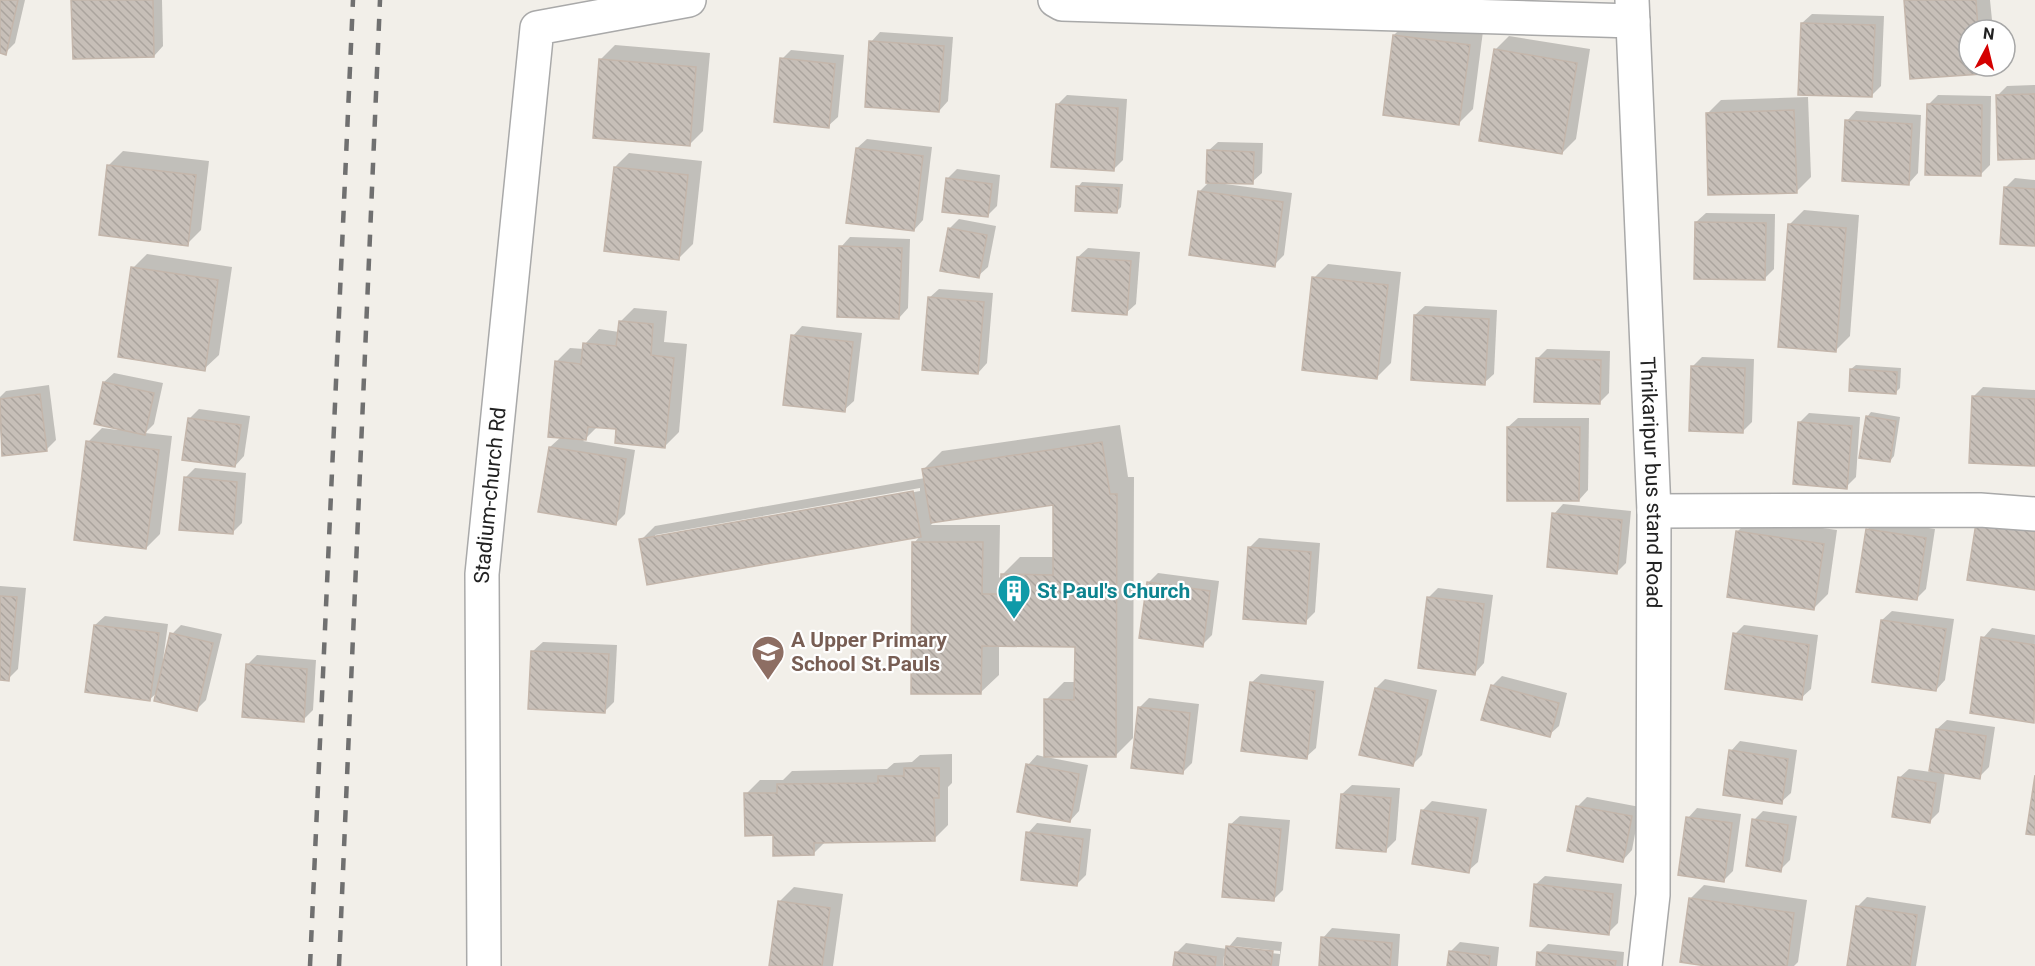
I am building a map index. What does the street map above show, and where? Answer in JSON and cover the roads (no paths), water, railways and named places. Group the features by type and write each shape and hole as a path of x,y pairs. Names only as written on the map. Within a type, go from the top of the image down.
{"street":[{"name":"Stadium-church Rd","path":"484,966 482,574 537,28 689,0"},
{"path":"1055,0 1062,4 1633,11"},
{"name":"Thrikaripur bus stand Road","path":"1633,11 1654,510 1653,895 1645,966"},
{"path":"1654,510 1980,510 2035,514"}],"railway":[{"path":"310,966 353,0"},
{"path":"339,966 380,0"}],"place":[{"name":"St Paul's Church","path":"1014,620"},
{"name":"A Upper Primary School St.Pauls","path":"768,681"}]}
